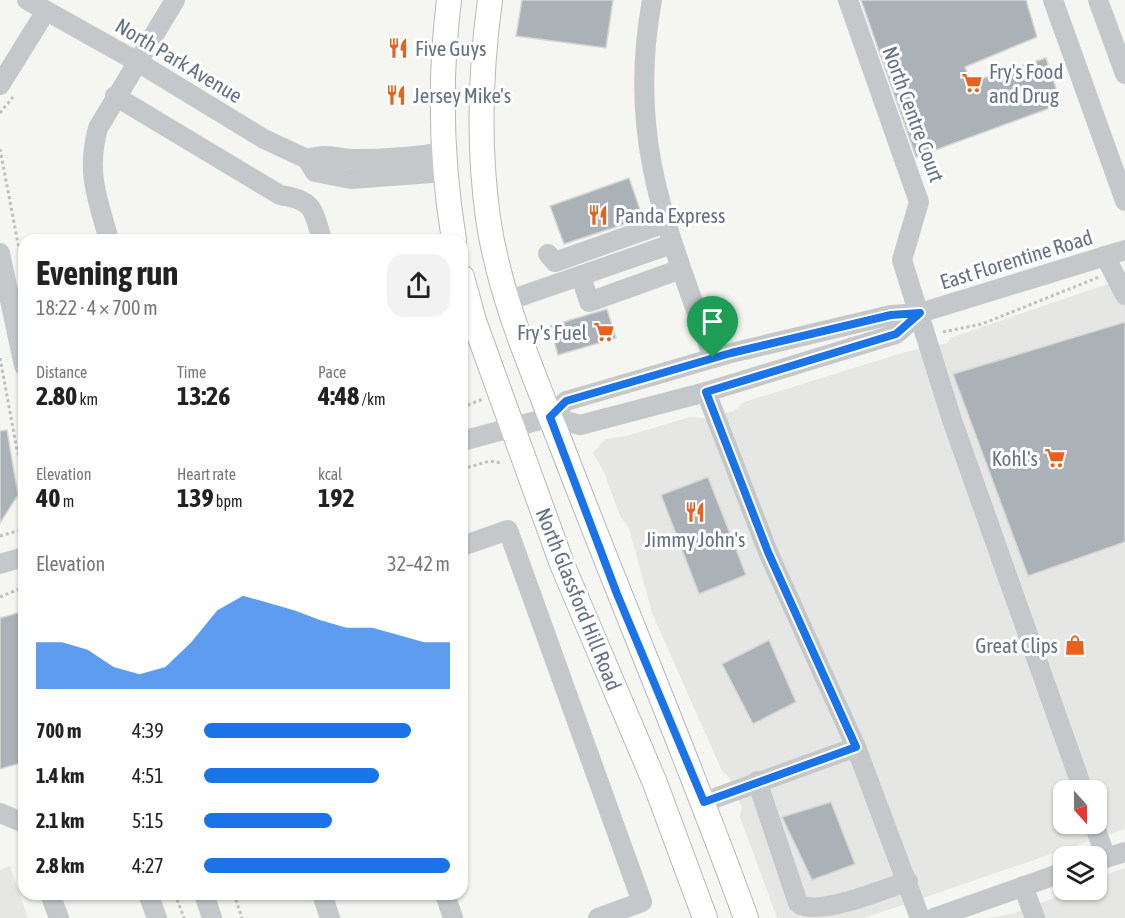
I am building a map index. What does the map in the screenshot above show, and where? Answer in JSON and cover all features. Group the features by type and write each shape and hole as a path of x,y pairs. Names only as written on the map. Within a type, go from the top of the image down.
{"main road":[{"path":"449,0 442,53 444,162 453,234"},
{"name":"North Glassford Hill Road","path":"490,0 483,64 482,150 488,219 507,301 617,594 704,802 746,918"},
{"name":"North Glassford Hill Road","path":"468,299 562,564 655,783 705,918"}],"street":[{"name":"North Park Avenue","path":"27,0 136,60 264,138 307,159"},
{"path":"107,234 92,180 92,151 98,128 136,60 175,0"},
{"path":"652,0 643,67 643,111 647,148 665,223 713,358"},
{"name":"North Centre Court","path":"848,0 920,202 902,260 952,420 1079,780"},
{"path":"1053,0 1125,201"},
{"path":"1098,0 1125,74"},
{"path":"0,85 46,11"},
{"path":"116,96 280,195 307,201 313,209 320,234"},
{"path":"295,197 307,159 325,154 350,159 444,162"},
{"path":"548,254 555,262 665,223"},
{"path":"507,301 672,244"},
{"name":"East Florentine Road","path":"468,439 550,417 566,401 713,358 891,315 920,313 1125,250"},
{"path":"0,253 18,338"},
{"path":"1105,256 1125,295"},
{"path":"581,276 589,302 681,269"},
{"name":"East Florentine Road","path":"550,417 580,426 706,392 896,334 920,313"},
{"path":"706,392 768,552 856,747 920,918"},
{"path":"468,544 508,530 642,902 598,918"},
{"path":"0,564 18,559"},
{"path":"704,802 856,747"},
{"path":"757,781 798,903 803,908 812,910 832,907 908,881"},
{"path":"0,813 18,820"},
{"path":"1107,857 1125,852"},
{"path":"934,918 1053,876"},
{"path":"1023,886 1035,918"},
{"path":"52,900 58,918"},
{"path":"150,900 156,918"},
{"path":"206,900 212,918"},
{"path":"324,900 330,918"},
{"path":"447,900 453,918"}],"path":[{"path":"0,149 18,244"},
{"path":"943,332 982,324 1093,282 1101,276"},
{"path":"0,358 18,453"},
{"path":"468,405 483,399"},
{"path":"468,467 490,461 501,463"},
{"path":"0,536 18,531"},
{"path":"0,597 18,588"},
{"path":"177,900 184,918"},
{"path":"236,900 242,918"}],"shaded area":[{"path":"1125,278 1125,829 1075,846 1053,846 1053,854 864,918 777,918 740,817 742,807 728,776 722,771 652,613 629,528 620,516 604,472 593,453 605,439 626,436 690,417 703,418 734,411 744,402 905,352 948,343 950,338"},
{"path":"10,866 18,889 18,900 22,900 28,918 0,918 0,870"},
{"path":"1125,868 1125,918 986,918 1012,914 1053,898 1107,900 1107,874"}],"building":[{"path":"522,0 613,0 606,48 516,36"},
{"name":"Fry's Food and Drug","path":"861,0 1026,0 1037,37 965,67 971,82 1046,58 1061,104 916,157"},
{"name":"Panda Express","path":"629,178 643,218 564,244 550,206"},
{"name":"Fry's Fuel","path":"607,309 616,338 558,355 550,326"},
{"name":"Kohl's","path":"1125,322 1125,542 1028,576 953,374"},
{"path":"7,430 18,495 0,523 0,431"},
{"path":"708,477 746,575 699,594 661,495"},
{"path":"18,613 18,764 0,769 0,618"},
{"path":"769,640 796,702 753,724 722,664"},
{"path":"831,802 855,864 812,880 782,817"}],"place":[{"name":"Five Guys","path":"398,48"},
{"name":"Fry's Food and Drug","path":"972,83"},
{"name":"Jersey Mike's","path":"396,95"},
{"name":"Panda Express","path":"598,215"},
{"name":"Fry's Fuel","path":"604,332"},
{"name":"Kohl's","path":"1055,458"},
{"name":"Jimmy John's","path":"695,512"},
{"name":"Great Clips","path":"1075,645"}],"route":[{"path":"920,313 896,334 706,392 768,552 856,747 704,802 617,594 550,417 566,401 713,358 891,315 920,313"}]}
